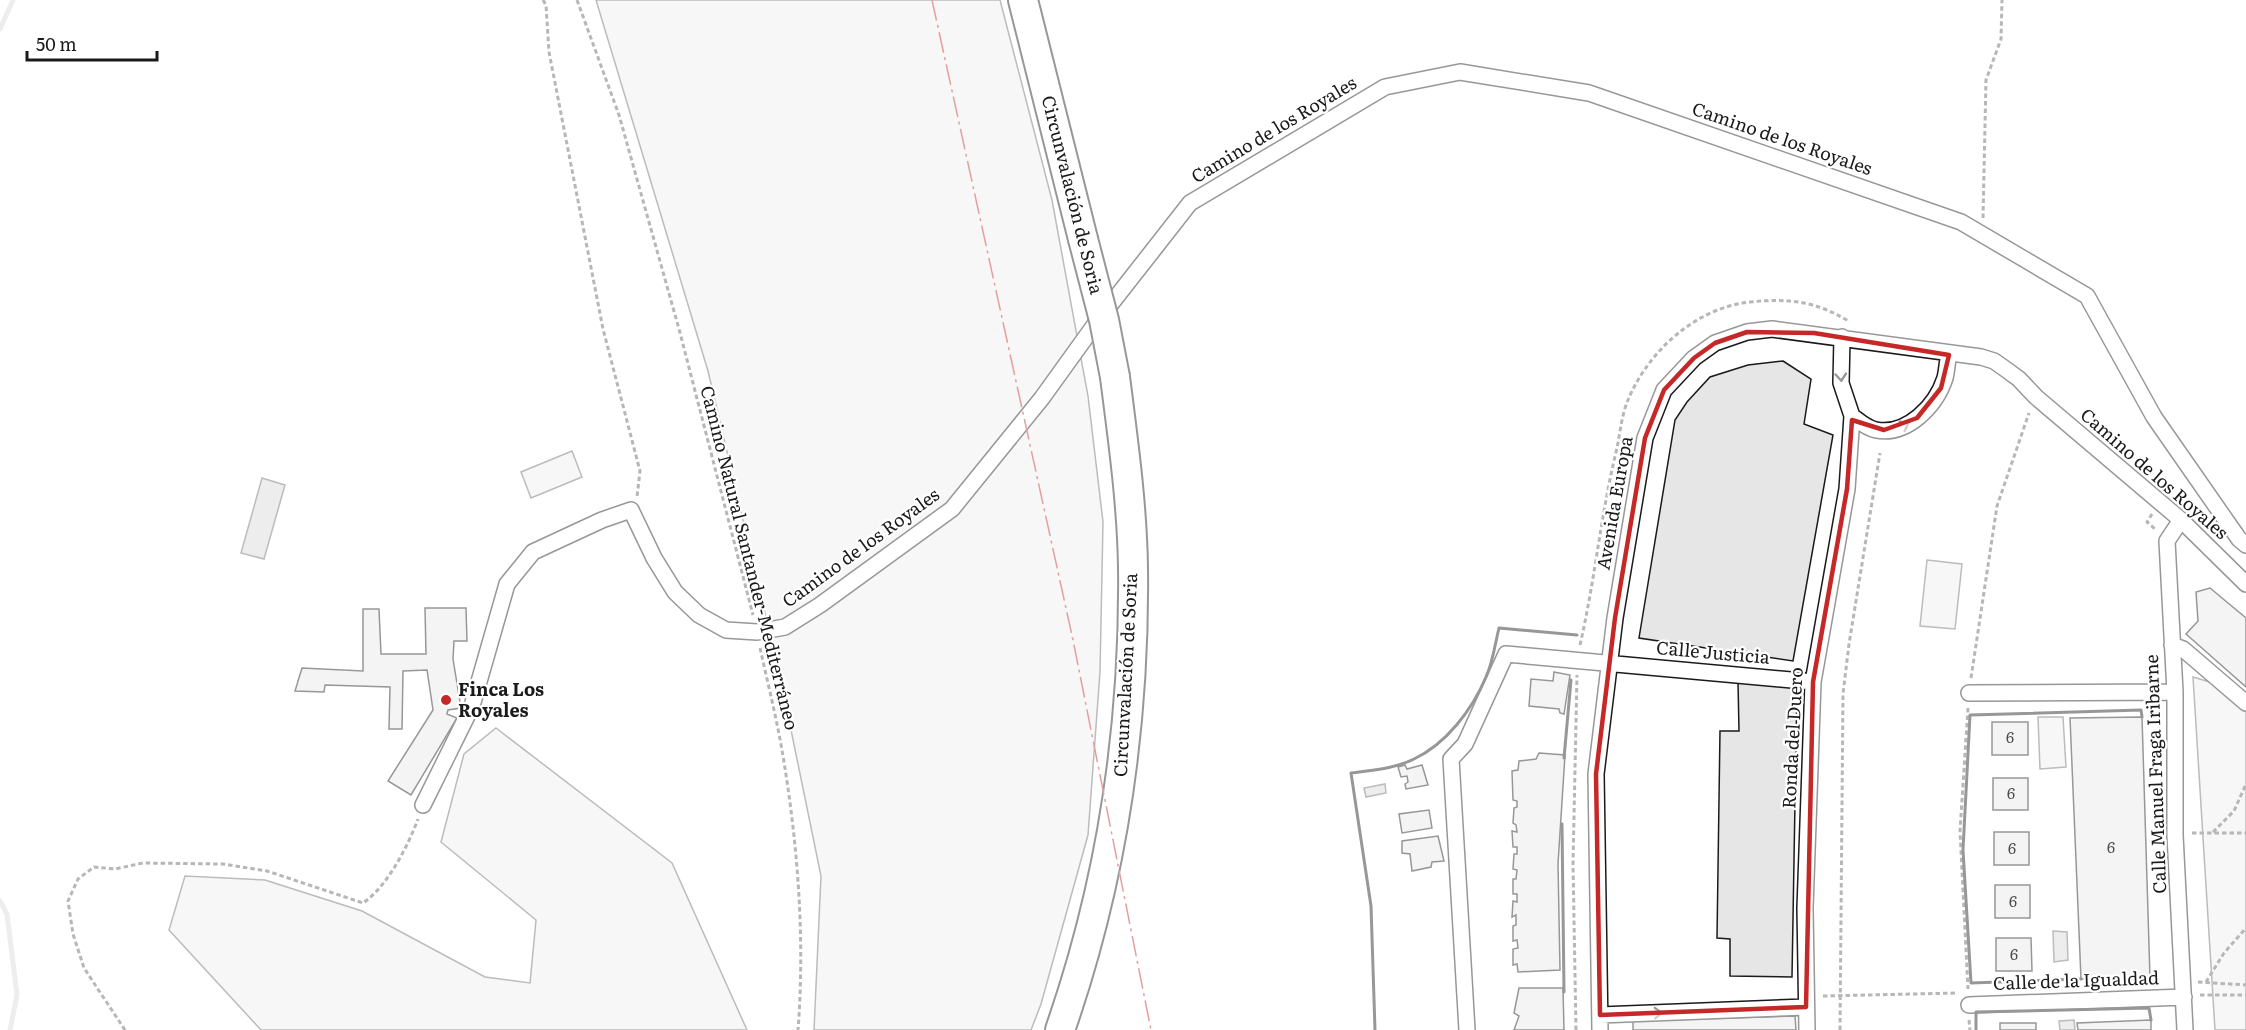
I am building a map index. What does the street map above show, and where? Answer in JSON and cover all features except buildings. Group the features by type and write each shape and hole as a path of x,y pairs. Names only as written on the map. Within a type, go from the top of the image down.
{"highway":[{"name":"Circunvalación de Soria","path":"1023,0 1104,320 1115,377 1127,468 1132,564 1132,634 1119,797 1098,904 1076,986 1060,1030"}],"street":[{"name":"Camino de los Royales","path":"631,510 654,558 675,592 699,615 726,630 757,632 785,627 952,509 1042,398 1096,323 1190,203 1385,87 1460,72 1588,93 1961,222 2087,296 2154,417 2246,545"},
{"name":"Avenida Europa","path":"1600,1016 1596,774 1609,663 1645,438 1664,390 1694,358 1715,343 1747,332 1772,329 1842,337 1949,355 1981,357 1994,362 2019,379 2034,395"},
{"name":"Ronda del Duero","path":"1807,1030 1805,908 1813,682 1847,489 1852,416 1841,383 1842,337"},
{"path":"1852,416 1874,429 1894,430 1905,426 1917,418 1934,399 1945,377 1949,355"},
{"name":"Camino de los Royales","path":"2034,395 2159,504 2181,520 2246,584"},
{"path":"423,805 472,706 507,584 533,552 602,520 631,510"},
{"path":"2167,540 2181,520"},
{"name":"Calle Manuel Fraga Iribarne","path":"2167,540 2175,692 2175,835 2192,989 2186,1030"},
{"path":"2172,645 2183,648 2246,703"},
{"name":"Calle Justicia","path":"1467,1030 1451,759 1465,744 1506,654 1813,682"},
{"path":"1969,693 2175,692"},
{"name":"Calle de la Igualdad","path":"1969,1005 2192,989"},
{"path":"1600,1016 1806,1002"}],"path":[{"path":"545,0 549,52 603,329 640,471 639,493 631,510"},
{"name":"Camino Natural Santander-Mediterráneo","path":"577,0 619,116 679,329 757,632 783,756 798,873 801,946 798,1030"},
{"path":"1983,234 1986,80 2001,39 2001,0"},
{"path":"1576,1030 1573,864 1577,659 1612,469 1628,401 1649,362 1671,338 1691,325 1736,304 1777,299 1808,303 1834,312 1853,324"},
{"path":"1840,1030 1843,694 1880,453"},
{"path":"2159,504 2147,522 2167,540"},
{"path":"2213,832 2234,811 2246,784"},
{"path":"125,1030 84,968 73,934 68,901 78,879 94,867 115,869 143,863 223,864 267,871 363,903 372,897 410,839 423,805"},
{"path":"2192,833 2246,832"},
{"path":"2192,989 2205,982 2224,953 2246,928"},
{"path":"2205,982 2246,985"},
{"path":"2192,989 2246,995"},
{"path":"1806,1002 1839,996 1957,993"},
{"path":"1575,1005 1600,1016"}],"highlighted area":[{"path":"1747,332 1814,333 1949,355 1941,388 1917,418 1884,430 1852,420 1847,489 1813,682 1806,1007 1600,1015 1596,774 1615,618 1645,438 1664,390 1694,358 1715,343"}],"shaded area":[{"path":"596,0 1000,0 1052,200 1088,396 1103,522 1100,672 1088,835 1041,1004 1031,1030 814,1030 821,876 782,686 708,371"},
{"path":"572,451 582,477 531,498 521,472"},
{"path":"262,478 285,485 264,559 241,553"},
{"path":"1927,560 1962,564 1955,629 1920,626"},
{"path":"2193,677 2213,683 2246,712 2246,1030 2215,1030"},
{"path":"2038,717 2063,717 2066,767 2040,769"},
{"path":"496,728 672,863 747,1030 261,1030 169,930 185,876 265,880 362,911 485,977 530,983 536,920 441,842 464,754"},
{"path":"1385,784 1386,793 1366,797 1364,788"},
{"path":"2053,931 2067,932 2068,960 2054,962"},
{"path":"2074,1020 2075,1030 2060,1030 2059,1021"}],"waterway":[{"path":"0,29 13,0"},
{"path":"0,901 7,914 17,995 10,1030"}],"wall":[{"path":"1375,1030 1371,906 1351,773 1399,765 1426,753 1447,735 1466,713 1486,677 1499,628 1577,635"},
{"path":"1564,758 1571,680"},
{"path":"2081,979 1971,983 1963,850 1970,715 2141,710 2142,717"},
{"path":"1562,824 1564,992"},
{"path":"1976,1030 1976,1012 2149,1008 2151,1020"}],"power":[{"path":"932,0 1073,640 1151,1030"}],"place":[{"name":"Finca Los Royales","path":"446,700"}]}
